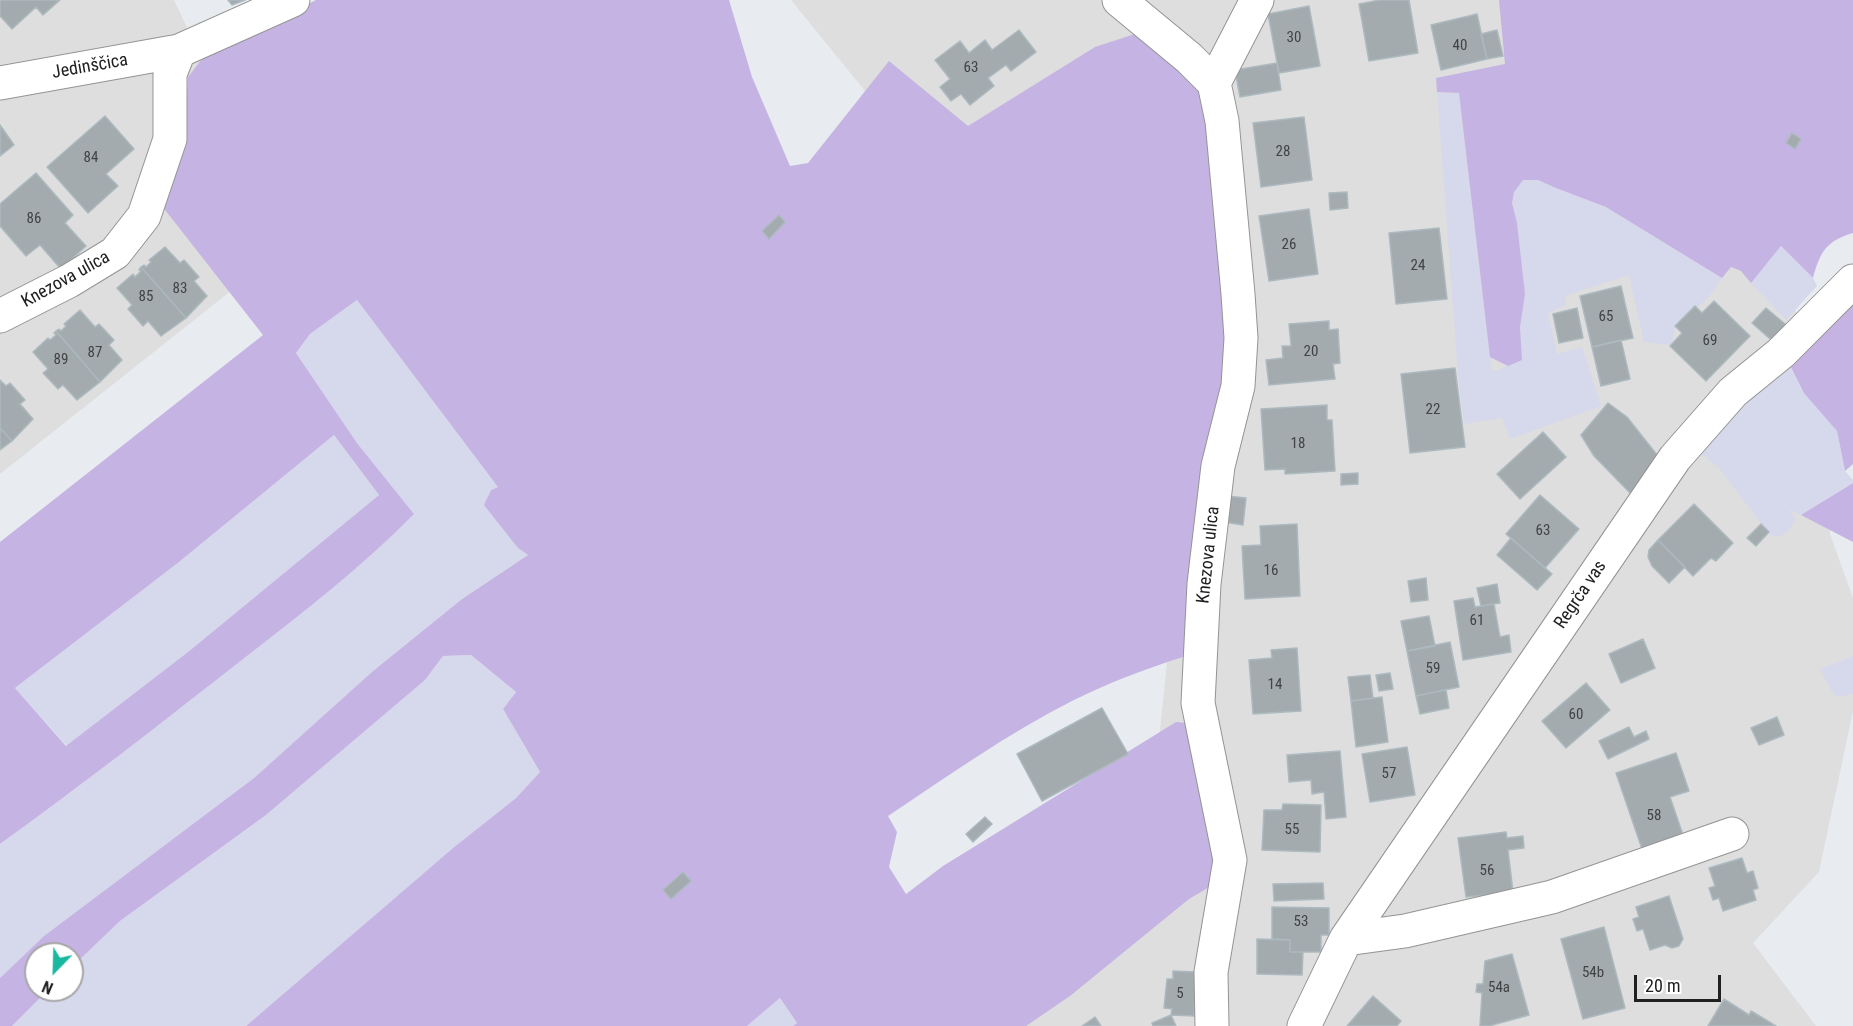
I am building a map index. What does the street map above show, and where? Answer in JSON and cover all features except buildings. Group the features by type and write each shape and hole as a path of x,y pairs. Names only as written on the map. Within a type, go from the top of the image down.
{"street":[{"path":"179,51 293,0"},
{"path":"1119,0 1189,58 1214,83 1257,0"},
{"name":"Jedinščica","path":"0,83 179,51"},
{"name":"Knezova ulica","path":"0,316 69,281 115,253 144,216 170,139 170,74 179,51"},
{"name":"Knezova ulica","path":"1212,1026 1211,972 1230,860 1198,703 1204,584 1218,466 1238,386 1241,338 1222,122 1214,83"},
{"name":"Regrča vas","path":"1304,1026 1346,939 1675,458 1733,392 1781,353 1853,281"},
{"path":"1346,939 1405,931 1552,897 1731,834"}],"shaded area":[{"path":"0,0 174,0 221,99 246,279 0,474"},
{"path":"316,0 729,0 752,77 790,166 808,163 889,61 968,126 1095,47 1141,32 1179,62 1207,103 1230,360 1209,463 1183,657 1113,682 1048,714 978,756 888,816 897,832 889,867 906,894 943,866 1176,722 1188,723 1216,866 1211,886 1189,899 1070,996 1026,1026 793,1026 797,1023 780,998 747,1026 246,1026 453,848 516,798 540,772 503,709 516,692 471,655 443,656 425,680 266,815 120,921 84,956 84,942 38,942 254,778 373,671 462,599 528,555 518,548 484,505 491,490 498,487 357,300 310,334 296,353 357,443 414,514 374,553 309,607 123,753 0,844 0,542 263,335 162,206 178,169 185,140 188,77 202,59","holes":["334,435 379,495 188,652 66,746 15,688 179,562"]},
{"path":"791,0 1576,0 1824,351 1830,534 1853,598 1853,711 1819,872 1753,943 1816,1026 944,1026 1145,874 1208,268 913,150"},
{"path":"1499,0 1853,0 1853,233 1836,240 1825,249 1818,261 1813,278 1781,246 1751,283 1741,271 1731,267 1722,278 1606,207 1538,180 1523,180 1514,192 1512,203 1517,223 1525,294 1520,327 1522,360 1508,366 1490,357 1459,93 1437,92 1436,78 1505,64"},
{"path":"1437,92 1459,93 1492,371 1521,359 1520,327 1525,294 1517,223 1512,203 1514,192 1523,180 1538,180 1606,207 1722,278 1707,299 1676,324 1671,345 1644,342 1629,275 1566,295 1565,305 1548,313 1557,354 1582,347 1601,406 1510,439 1502,418 1464,424 1458,375"},
{"path":"1781,246 1813,278 1817,286 1786,320 1751,283"},
{"path":"357,300 499,487 491,490 487,499 518,548 528,555 462,599 373,671 254,778 38,942 24,942 24,955 0,978 0,844 191,700 414,514 357,443 296,353 310,334"},
{"path":"1853,301 1853,464 1845,471 1837,431 1804,393 1788,361"},
{"path":"1788,361 1837,431 1845,471 1853,483 1801,515 1789,509 1795,519 1789,530 1779,537 1770,535 1719,468 1696,449"},
{"path":"334,435 379,495 188,652 67,746 15,688 179,562"},
{"path":"1853,483 1853,542 1801,515"},
{"path":"471,655 516,692 503,709 540,772 516,798 453,848 246,1026 12,1026 36,1002 84,1002 84,956 120,921 266,815 425,680 443,656"},
{"path":"1853,656 1853,694 1835,697 1820,669"},
{"path":"24,955 24,1002 36,1002 12,1026 0,1026 0,978"},
{"path":"780,998 797,1023 793,1026 747,1026"}]}
